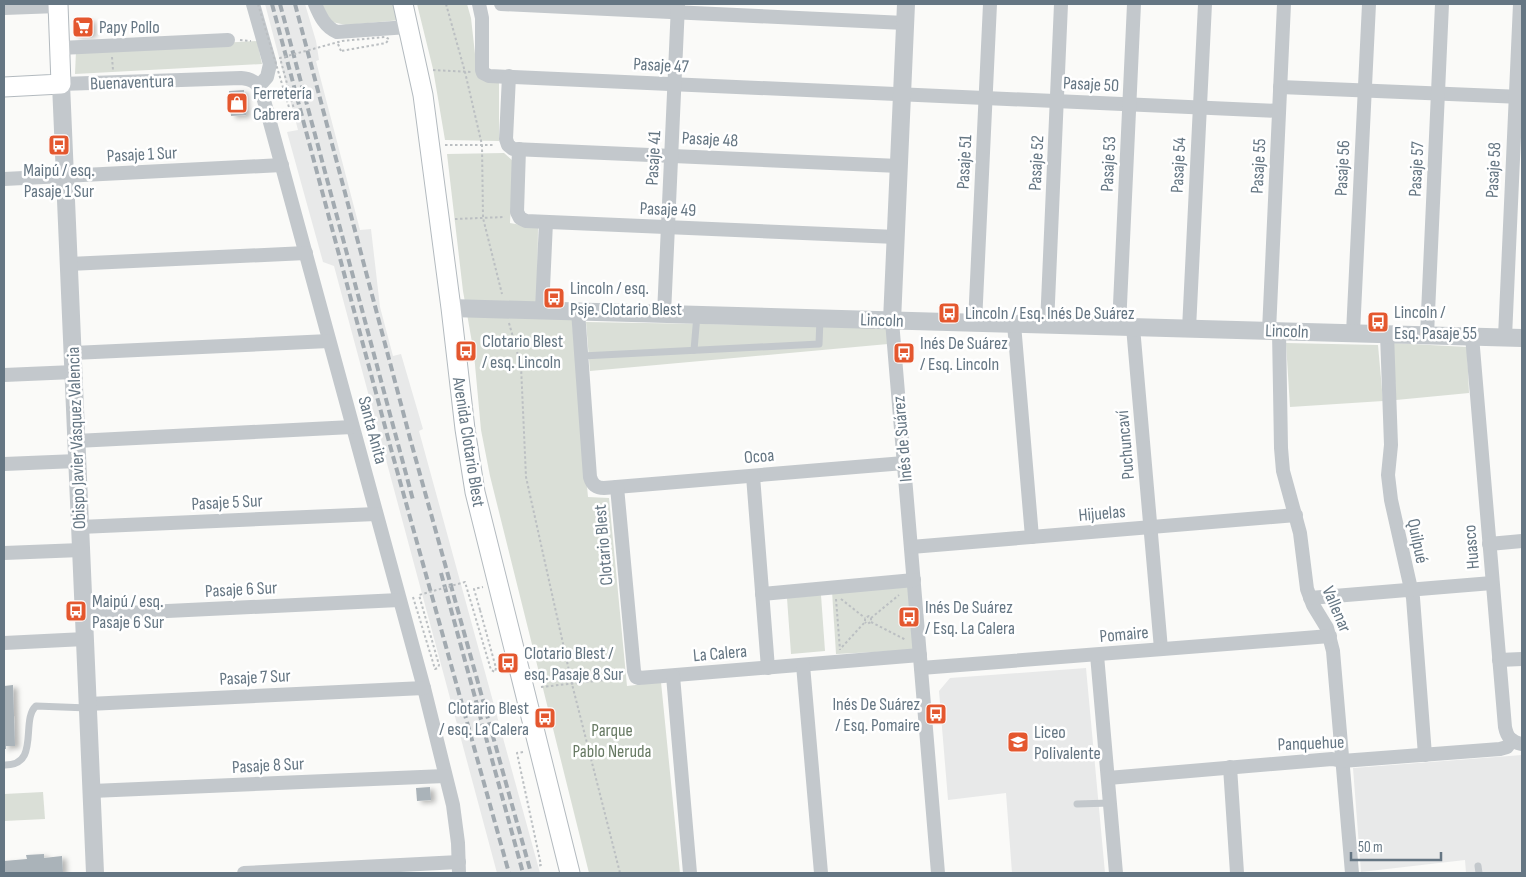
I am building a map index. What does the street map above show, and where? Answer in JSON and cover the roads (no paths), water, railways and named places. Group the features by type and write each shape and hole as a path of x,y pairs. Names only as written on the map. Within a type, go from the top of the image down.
{"main road":[{"name":"Avenida Clotario Blest","path":"402,4 418,69 430,144 469,456 483,526 570,873"},
{"name":"Obispo Javier Vásquez Valencia","path":"58,5 61,84"},
{"name":"Buenaventura","path":"4,87 61,84"}],"street":[{"path":"253,4 270,69 267,78 259,86"},
{"path":"315,4 327,26 337,32 408,27"},
{"name":"Pasaje 47","path":"479,4 482,18 481,66 483,73 489,76 902,94"},
{"path":"501,4 678,8 905,23"},
{"name":"Inés de Suárez","path":"906,4 892,321 938,873"},
{"name":"Pasaje 51","path":"975,322 990,4"},
{"name":"Pasaje 52","path":"1047,325 1062,4"},
{"name":"Pasaje 53","path":"1126,327 1129,105 1134,4"},
{"name":"Pasaje 54","path":"1189,328 1205,4"},
{"name":"Pasaje 55","path":"1274,331 1279,111 1284,4"},
{"name":"Pasaje 56","path":"1353,333 1368,4"},
{"name":"Pasaje 57","path":"1426,335 1442,4"},
{"name":"Pasaje 58","path":"1505,337 1519,97 1520,4"},
{"path":"4,8 58,5"},
{"name":"Pasaje 41","path":"664,314 678,8"},
{"path":"60,48 228,40"},
{"path":"509,76 506,139 513,147"},
{"name":"Buenaventura","path":"61,84 240,78 251,79 259,86"},
{"name":"Obispo Javier Vásquez Valencia","path":"61,84 95,873"},
{"name":"Santa Anita","path":"259,86 424,688 456,824 459,868"},
{"path":"1280,86 1519,97"},
{"name":"Pasaje 50","path":"902,94 1279,111"},
{"name":"Pasaje 48","path":"513,147 899,166"},
{"name":"Pasaje 49","path":"513,147 516,208 518,216 526,221 896,237"},
{"name":"Pasaje 1 Sur","path":"4,179 282,165"},
{"path":"542,310 546,222"},
{"path":"69,264 306,253"},
{"name":"Lincoln","path":"451,308 1522,338"},
{"name":"Clotario Blest","path":"578,311 590,477 597,487 617,487 636,677"},
{"path":"1014,324 1032,537"},
{"name":"Puchuncaví","path":"1126,327 1150,527 1161,649"},
{"name":"Vallenar","path":"1274,331 1282,459 1286,482 1300,533 1306,584 1310,598 1330,636 1333,651 1352,873"},
{"name":"Quilpué","path":"1387,334 1391,445 1388,474 1391,500 1412,598 1425,756"},
{"name":"Huasco","path":"1472,336 1505,727 1508,736 1517,742"},
{"path":"73,353 329,341"},
{"path":"4,375 74,372"},
{"path":"76,441 352,427"},
{"path":"4,464 77,461"},
{"name":"Ocoa","path":"617,487 904,463"},
{"path":"753,476 768,668"},
{"name":"Pasaje 5 Sur","path":"80,527 376,514"},
{"name":"Hijuelas","path":"911,547 1296,516"},
{"path":"1489,544 1522,541"},
{"path":"4,554 81,550"},
{"path":"762,594 914,580"},
{"path":"1310,598 1492,583"},
{"name":"Pasaje 6 Sur","path":"84,615 399,600"},
{"name":"Pomaire","path":"921,662 1097,655 1330,636"},
{"path":"4,643 85,639"},
{"path":"1097,655 1116,873"},
{"path":"1499,660 1522,658"},
{"name":"La Calera","path":"636,677 642,679 803,665 921,662"},
{"path":"803,665 821,873"},
{"path":"673,676 690,873"},
{"name":"Pasaje 7 Sur","path":"88,706 424,688"},
{"name":"Panquehue","path":"1108,778 1332,759 1342,761 1425,756 1500,749 1517,742"},
{"path":"1230,767 1237,873"},
{"name":"Pasaje 8 Sur","path":"92,791 445,776"},
{"path":"244,873 459,868"}],"lane":[{"path":"694,350 697,315"},
{"path":"582,356 819,344 820,318"},
{"path":"4,765 10,766 19,760 28,748 31,714 36,706 88,706"},
{"path":"1077,804 1110,803"}],"railway":[{"path":"272,4 391,449 509,873"},
{"path":"280,4 413,500"},
{"path":"295,4 411,442 531,873"},
{"path":"441,573 523,873"}],"place":[{"name":"Papy Pollo","path":"83,27"},
{"name":"Ferretería Cabrera","path":"237,103"},
{"name":"Maipú / esq. Pasaje 1 Sur","path":"59,145"},
{"name":"Lincoln / esq. Psje. Clotario Blest","path":"554,298"},
{"name":"Lincoln / Esq. Inés De Suárez","path":"949,313"},
{"name":"Lincoln / Esq. Pasaje 55","path":"1378,322"},
{"name":"Clotario Blest / esq. Lincoln","path":"466,351"},
{"name":"Inés De Suárez / Esq. Lincoln","path":"904,353"},
{"name":"Maipú / esq. Pasaje 6 Sur","path":"76,611"},
{"name":"Inés De Suárez / Esq. La Calera","path":"909,617"},
{"name":"Clotario Blest / esq. Pasaje 8 Sur","path":"508,663"},
{"name":"Inés De Suárez / Esq. Pomaire","path":"936,714"},
{"name":"Clotario Blest / esq. La Calera","path":"545,718"},
{"name":"Liceo Polivalente","path":"1018,742"}],"park label":[{"name":"Parque Pablo Neruda","path":"612,740"}]}
